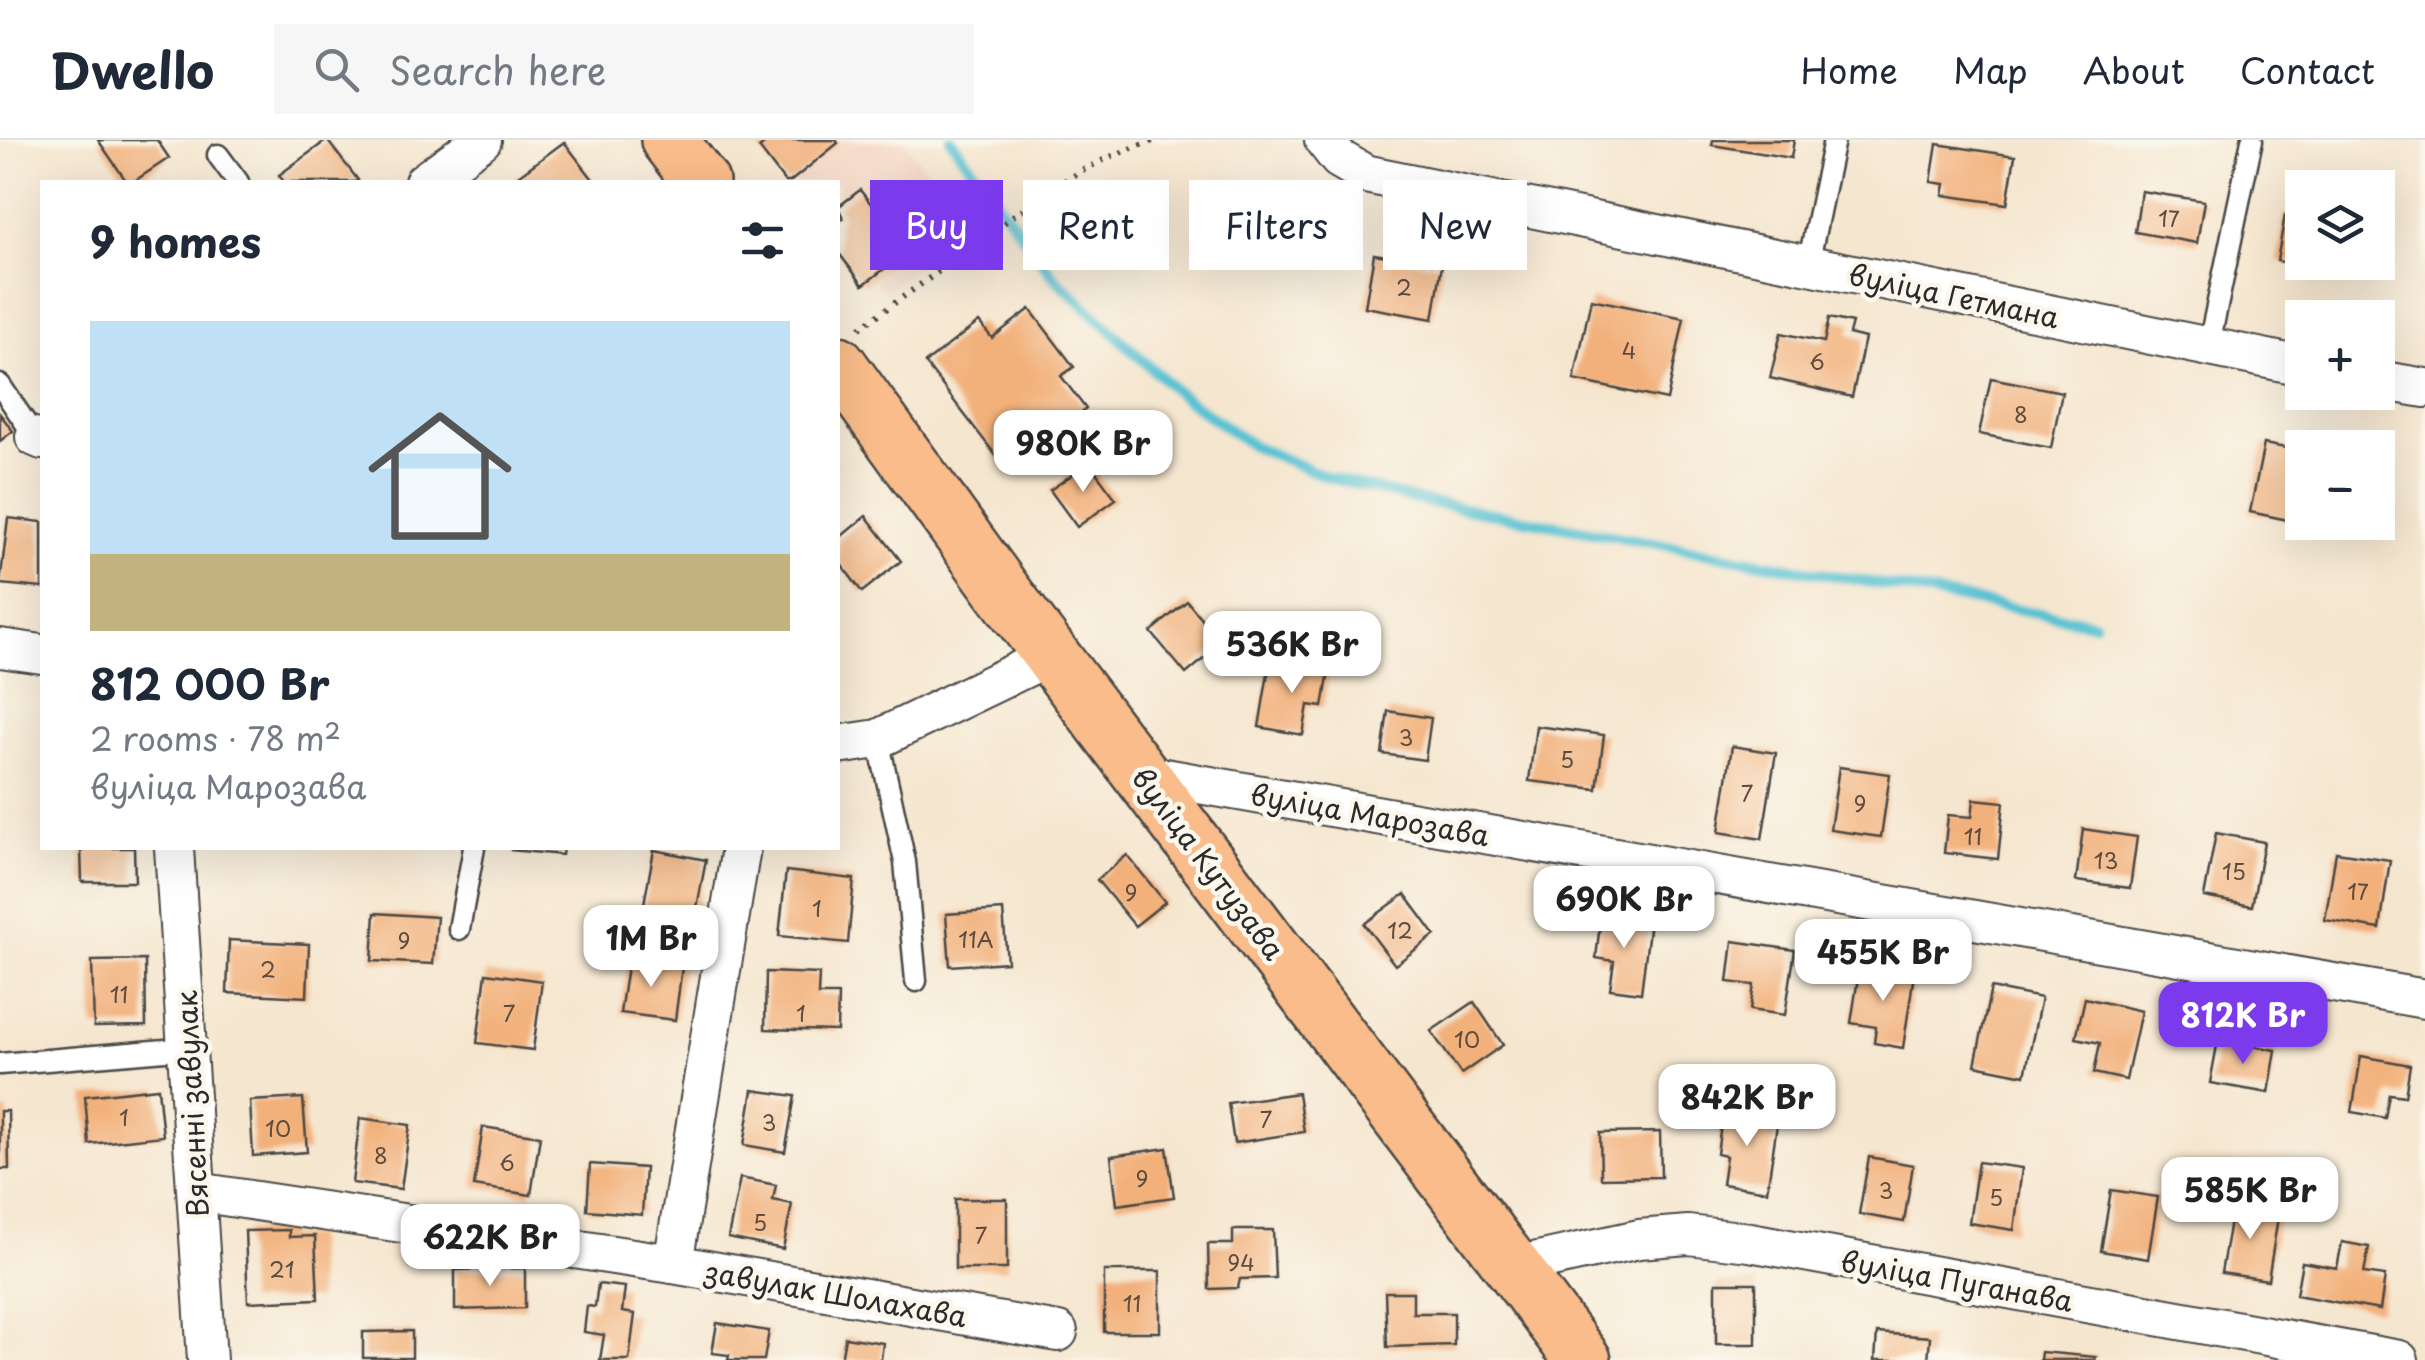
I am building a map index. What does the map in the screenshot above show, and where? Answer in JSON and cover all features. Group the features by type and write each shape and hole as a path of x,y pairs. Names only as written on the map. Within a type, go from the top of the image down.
{"main road":[{"path":"669,140 699,180"},
{"name":"вуліца Кутузава","path":"845,349 1052,655 1583,1360"}],"street":[{"path":"427,180 482,140"},
{"name":"вуліца Гетмана","path":"1324,140 1338,160 1365,174 2285,363"},
{"path":"2395,383 2425,388"},
{"path":"0,648 40,654"},
{"path":"840,745 878,740 1052,655"},
{"name":"вуліца Марозава","path":"1142,774 2425,999"},
{"name":"Вясенні завулак","path":"174,850 207,1360"},
{"name":"завулак Шолахава","path":"672,1264 741,850"},
{"name":"завулак Шолахава","path":"197,1192 672,1264 1058,1332"},
{"name":"вуліца Пуганава","path":"1514,1266 1640,1239 1688,1235 1750,1242 2399,1360"}],"lane":[{"path":"1808,265 1834,140"},
{"path":"2208,349 2252,140"},
{"path":"218,155 237,180"},
{"path":"0,385 39,438"},
{"path":"878,740 905,862 916,980"},
{"path":"459,929 474,850"},
{"path":"0,1064 189,1048"}],"path":[{"path":"845,349 1036,196 1076,171 1156,140"}],"shaded area":[{"path":"769,140 903,140 934,180 870,180 870,270 913,270 885,291 873,277 863,285 840,255 840,180 783,180 759,148"}],"building":[{"path":"98,140 157,140 169,158 136,180 126,180"},
{"path":"327,140 358,180 283,180 279,175"},
{"path":"769,140 838,143 792,180 783,180 759,148"},
{"path":"1713,140 1794,140 1791,158 1712,145"},
{"path":"564,142 593,180 513,180"},
{"path":"1937,144 2015,156 2007,204 1943,195 1945,184 1931,182"},
{"path":"860,190 870,203 870,270 883,270 863,285 840,255 840,205"},
{"path":"2141,191 2204,201 2197,243 2135,232"},
{"path":"2285,215 2285,262 2277,261"},
{"path":"1374,254 1383,255 1383,270 1441,270 1433,319 1365,307"},
{"path":"1591,299 1684,318 1667,400 1574,380"},
{"path":"1030,309 1074,367 1061,376 1086,409 1007,470 925,363 979,322 992,338"},
{"path":"1829,318 1852,323 1849,334 1865,338 1852,397 1770,378 1781,333 1824,342"},
{"path":"1991,378 2062,392 2051,448 1979,434"},
{"path":"0,414 13,431 0,441"},
{"path":"2264,444 2285,448 2285,519 2250,512"},
{"path":"1089,463 1116,499 1077,527 1050,490"},
{"path":"866,516 901,561 862,592 840,563 840,537"},
{"path":"8,518 40,522 40,588 0,584"},
{"path":"1187,601 1222,644 1186,674 1151,632"},
{"path":"1270,661 1329,671 1323,707 1308,705 1303,735 1259,727"},
{"path":"1388,711 1431,718 1425,760 1382,754"},
{"path":"1536,726 1604,735 1597,789 1529,781"},
{"path":"1732,746 1776,753 1762,839 1719,832"},
{"path":"1839,767 1890,774 1881,837 1830,830"},
{"path":"1974,799 2004,802 1998,859 1944,853 1948,815 1972,817"},
{"path":"2083,829 2137,837 2130,888 2076,881"},
{"path":"2216,833 2264,842 2252,906 2204,897"},
{"path":"81,850 134,850 135,882 82,882"},
{"path":"511,850 563,850 562,855"},
{"path":"654,850 706,860 695,918 643,909"},
{"path":"2336,852 2390,860 2380,929 2325,920"},
{"path":"1127,855 1165,902 1135,926 1097,880"},
{"path":"786,871 854,879 848,943 779,936"},
{"path":"1405,894 1435,935 1395,965 1364,924"},
{"path":"1003,910 1007,962 950,966 946,914"},
{"path":"375,913 437,917 433,964 372,961"},
{"path":"1601,915 1650,921 1641,993 1610,989 1614,961 1596,958"},
{"path":"229,940 309,944 307,997 227,993"},
{"path":"1733,941 1795,950 1785,1015 1750,1010 1754,985 1728,982"},
{"path":"145,960 146,1026 94,1027 92,961"},
{"path":"628,960 682,967 675,1020 620,1013"},
{"path":"1860,965 1914,974 1903,1048 1874,1043 1876,1027 1851,1023"},
{"path":"766,972 819,974 818,995 838,995 837,1031 765,1029"},
{"path":"486,973 542,981 533,1050 477,1043"},
{"path":"1991,988 2041,998 2025,1075 1975,1065"},
{"path":"2085,998 2141,1011 2126,1080 2094,1073 2100,1043 2076,1038"},
{"path":"1474,1002 1503,1045 1461,1074 1431,1031"},
{"path":"2218,1040 2276,1050 2269,1093 2210,1083"},
{"path":"2361,1056 2410,1065 2405,1096 2389,1094 2385,1118 2352,1112"},
{"path":"158,1088 163,1136 89,1144 85,1096"},
{"path":"753,1090 795,1096 785,1152 744,1145"},
{"path":"1298,1093 1304,1132 1234,1143 1228,1103"},
{"path":"303,1098 307,1152 253,1156 250,1101"},
{"path":"1723,1110 1778,1118 1767,1191 1722,1184 1726,1156 1717,1154"},
{"path":"0,1111 8,1111 9,1169 0,1169"},
{"path":"360,1118 410,1125 401,1189 352,1183"},
{"path":"483,1127 540,1136 531,1195 474,1186"},
{"path":"1660,1132 1661,1177 1601,1178 1600,1133"},
{"path":"1167,1148 1174,1197 1117,1205 1111,1156"},
{"path":"1869,1157 1913,1165 1904,1222 1859,1214"},
{"path":"1978,1162 2022,1168 2014,1230 1969,1223"},
{"path":"590,1164 645,1168 642,1215 587,1210"},
{"path":"740,1178 776,1185 773,1200 792,1204 783,1249 728,1238"},
{"path":"2111,1190 2158,1197 2148,1259 2101,1251"},
{"path":"955,1199 1007,1199 1007,1269 955,1269"},
{"path":"2233,1204 2279,1211 2268,1280 2221,1273"},
{"path":"289,1230 289,1237 315,1236 318,1299 248,1302 245,1231"},
{"path":"1233,1230 1273,1230 1275,1278 1240,1279 1238,1288 1209,1289 1208,1244 1233,1244"},
{"path":"2342,1242 2369,1247 2364,1273 2385,1276 2380,1310 2296,1295 2302,1262 2337,1268"},
{"path":"525,1268 525,1308 455,1310 455,1270"},
{"path":"1104,1271 1160,1271 1160,1332 1104,1332"},
{"path":"1716,1283 1756,1283 1756,1344 1716,1344"},
{"path":"598,1284 625,1287 622,1312 635,1314 629,1360 600,1360 604,1335 584,1332 587,1306 595,1307"},
{"path":"1385,1292 1413,1292 1413,1313 1454,1313 1454,1345 1387,1347"},
{"path":"717,1323 769,1331 764,1360 728,1360 729,1355 712,1353"},
{"path":"412,1331 412,1358 363,1358 363,1332"},
{"path":"1877,1333 1930,1337 1928,1360 1875,1360"},
{"path":"845,1337 883,1343 881,1360 841,1360"},
{"path":"2041,1352 2096,1357 2040,1360"}],"waterway":[{"path":"951,140 1054,277 1179,394 1251,445 1327,477 1412,499 2094,623"}]}
